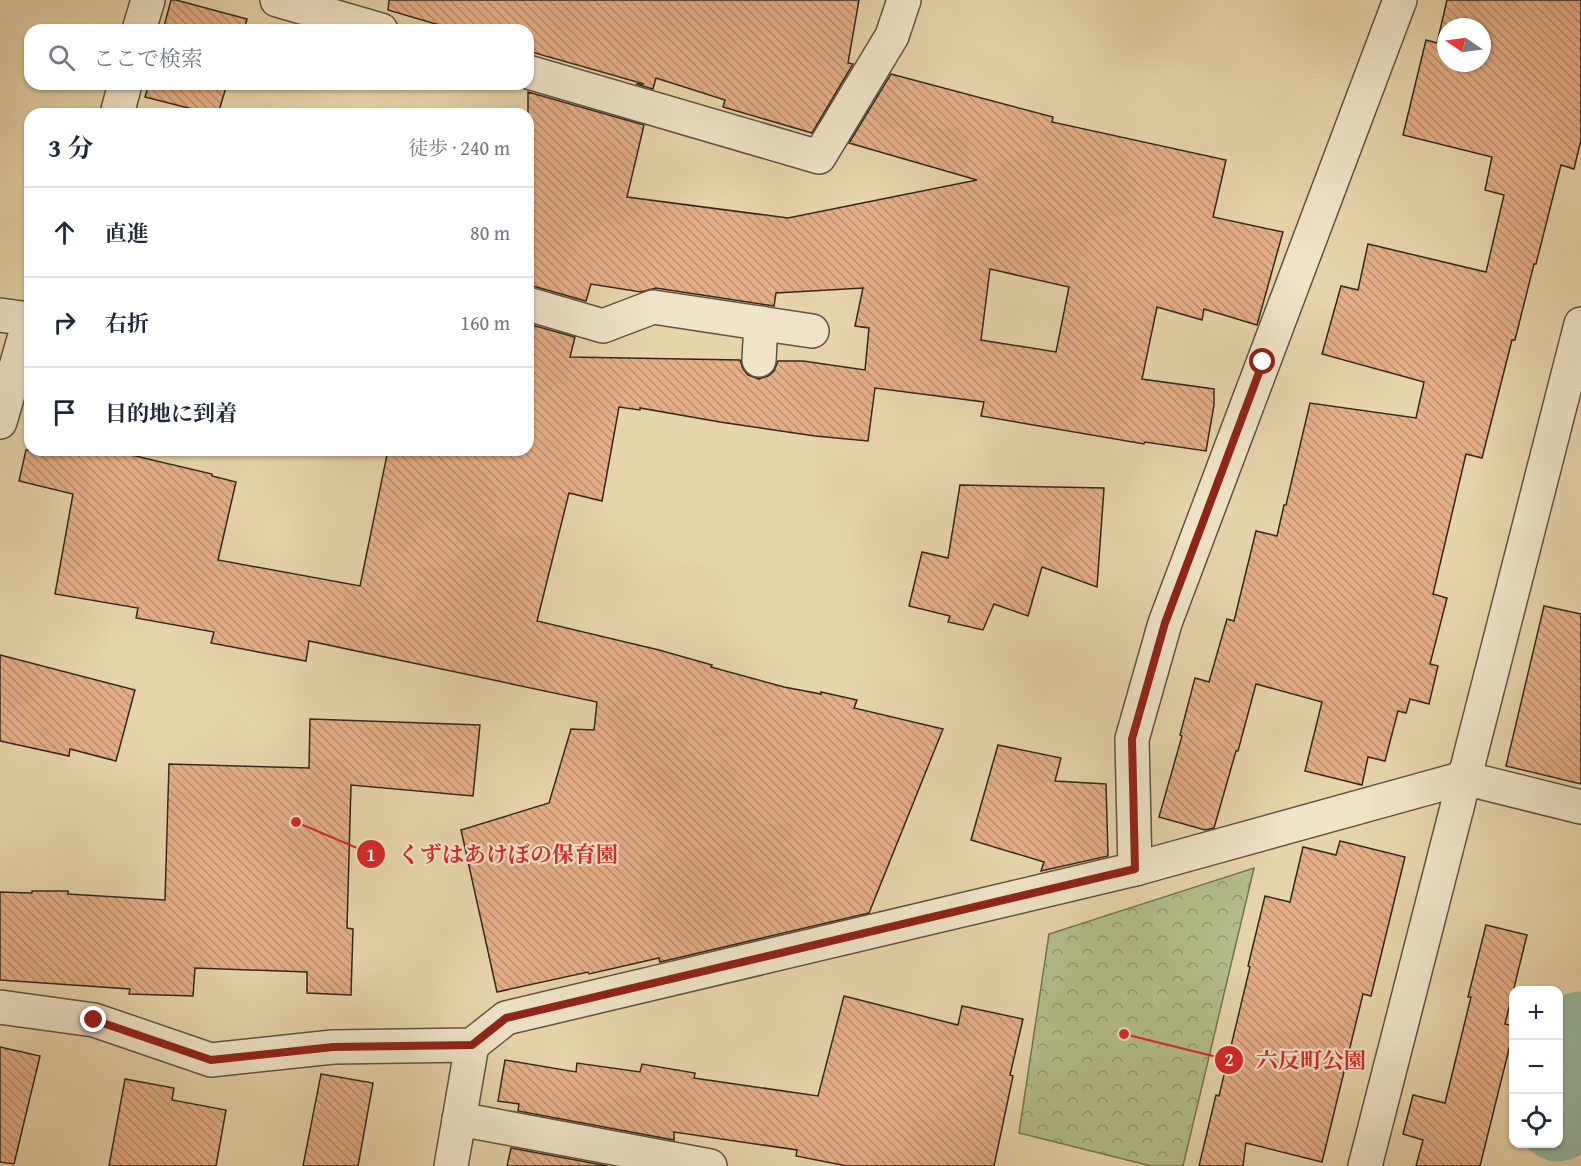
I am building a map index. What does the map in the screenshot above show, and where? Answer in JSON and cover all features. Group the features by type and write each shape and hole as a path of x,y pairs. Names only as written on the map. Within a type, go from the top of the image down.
{"street":[{"path":"141,24 148,0"},
{"path":"277,0 360,24"},
{"path":"534,74 819,157 892,36 904,0"},
{"path":"1135,869 1132,739 1165,623 1400,0"},
{"path":"119,108 123,90"},
{"path":"534,306 603,326 653,307 812,331"},
{"path":"0,315 24,318"},
{"path":"759,360 761,323"},
{"path":"1365,1166 1581,324"},
{"path":"0,422 24,340"},
{"path":"0,1007 94,1020 211,1060 333,1047 472,1045 506,1018 1135,869 1464,778 1581,807"},
{"path":"451,1166 472,1045"},
{"path":"459,1119 710,1166"}],"green space":[{"path":"1254,868 1183,1166 1151,1166 1019,1133 1049,934"}],"building":[{"path":"171,0 247,19 246,24 165,24"},
{"path":"389,0 859,0 848,63 853,64 812,133 723,107 725,100 656,78 653,89 636,84 644,84 534,53 534,24 436,24 388,10"},
{"path":"1447,0 1581,0 1581,140 1574,169 1561,165 1482,458 1466,454 1433,594 1447,598 1430,664 1438,666 1429,704 1410,699 1406,713 1398,711 1385,761 1368,757 1362,785 1305,771 1322,702 1256,684 1214,828 1205,830 1159,817 1182,736 1180,735 1195,678 1209,682 1227,619 1234,621 1256,531 1277,536 1310,403 1416,418 1424,382 1322,354 1341,286 1358,290 1368,244 1486,272 1504,195 1485,190 1492,157 1403,135 1426,40 1437,43 1437,72 1491,72 1491,18 1443,18"},
{"path":"891,74 1053,117 1052,122 1226,160 1213,217 1283,232 1257,325 1204,309 1202,320 1157,307 1142,379 1214,389 1214,405 1206,451 1145,442 1144,444 981,416 984,402 875,388 868,441 815,436 640,408 640,410 619,407 602,501 569,493 537,621 659,650 784,687 857,700 854,708 943,729 869,913 660,962 659,958 497,992 461,830 549,803 571,729 594,730 597,702 309,641 306,661 211,643 214,632 136,618 138,608 55,594 73,494 19,481 25,456 136,456 236,482 218,560 360,586 387,456 534,456 534,326 575,337 570,357 740,360 748,375 759,379 774,371 778,361 803,361 865,370 869,328 855,326 863,288 776,293 774,306 656,288 641,292 591,284 586,301 534,286 534,108 528,108 528,92 644,125 627,197 788,218 977,180 849,143","holes":["990,269 1069,287 1056,352 981,340"]},
{"path":"147,90 225,90 220,108 188,108 145,97"},
{"path":"960,485 1104,488 1097,587 1042,567 1028,616 994,604 983,630 948,622 950,616 909,606 922,552 948,558"},
{"path":"1544,606 1581,614 1581,784 1506,766"},
{"path":"0,655 135,690 116,761 70,749 69,756 0,741"},
{"path":"310,719 480,725 473,796 351,785 347,928 353,929 351,995 307,993 307,972 195,968 193,996 129,994 130,989 0,980 0,892 68,891 68,894 165,900 169,764 309,768"},
{"path":"998,745 1061,758 1055,781 1106,784 1108,856 1041,871 1044,862 971,840"},
{"path":"1340,841 1405,857 1371,996 1363,994 1322,1162 1246,1143 1243,1166 1199,1166 1216,1095 1219,1096 1265,896 1290,902 1303,847 1336,855"},
{"path":"1486,925 1527,935 1514,986 1509,986 1509,1008 1505,1024 1509,1025 1509,1049 1480,1166 1416,1166 1423,1140 1403,1134 1413,1095 1445,1103 1471,997 1468,997"},
{"path":"844,996 958,1025 962,1006 1023,1019 1010,1075 1013,1076 994,1166 847,1166 796,1156 797,1150 674,1132 674,1140 518,1111 519,1104 498,1101 505,1060 576,1072 577,1063 640,1072 642,1064 695,1073 694,1078 818,1096"},
{"path":"0,1047 40,1056 14,1164 0,1162"},
{"path":"321,1074 373,1083 358,1166 303,1166"},
{"path":"125,1079 174,1088 172,1100 226,1110 216,1166 109,1166"},
{"path":"511,1148 608,1166 507,1166"}],"waterway":[{"path":"1563,1102 1581,1032"}],"place":[{"name":"くずはあけぼの保育園","path":"296,822"},
{"name":"六反町公園","path":"1124,1034"}],"route":[{"path":"94,1020 211,1060 333,1047 472,1045 506,1018 1135,869 1132,739 1165,623 1263,362"}]}
